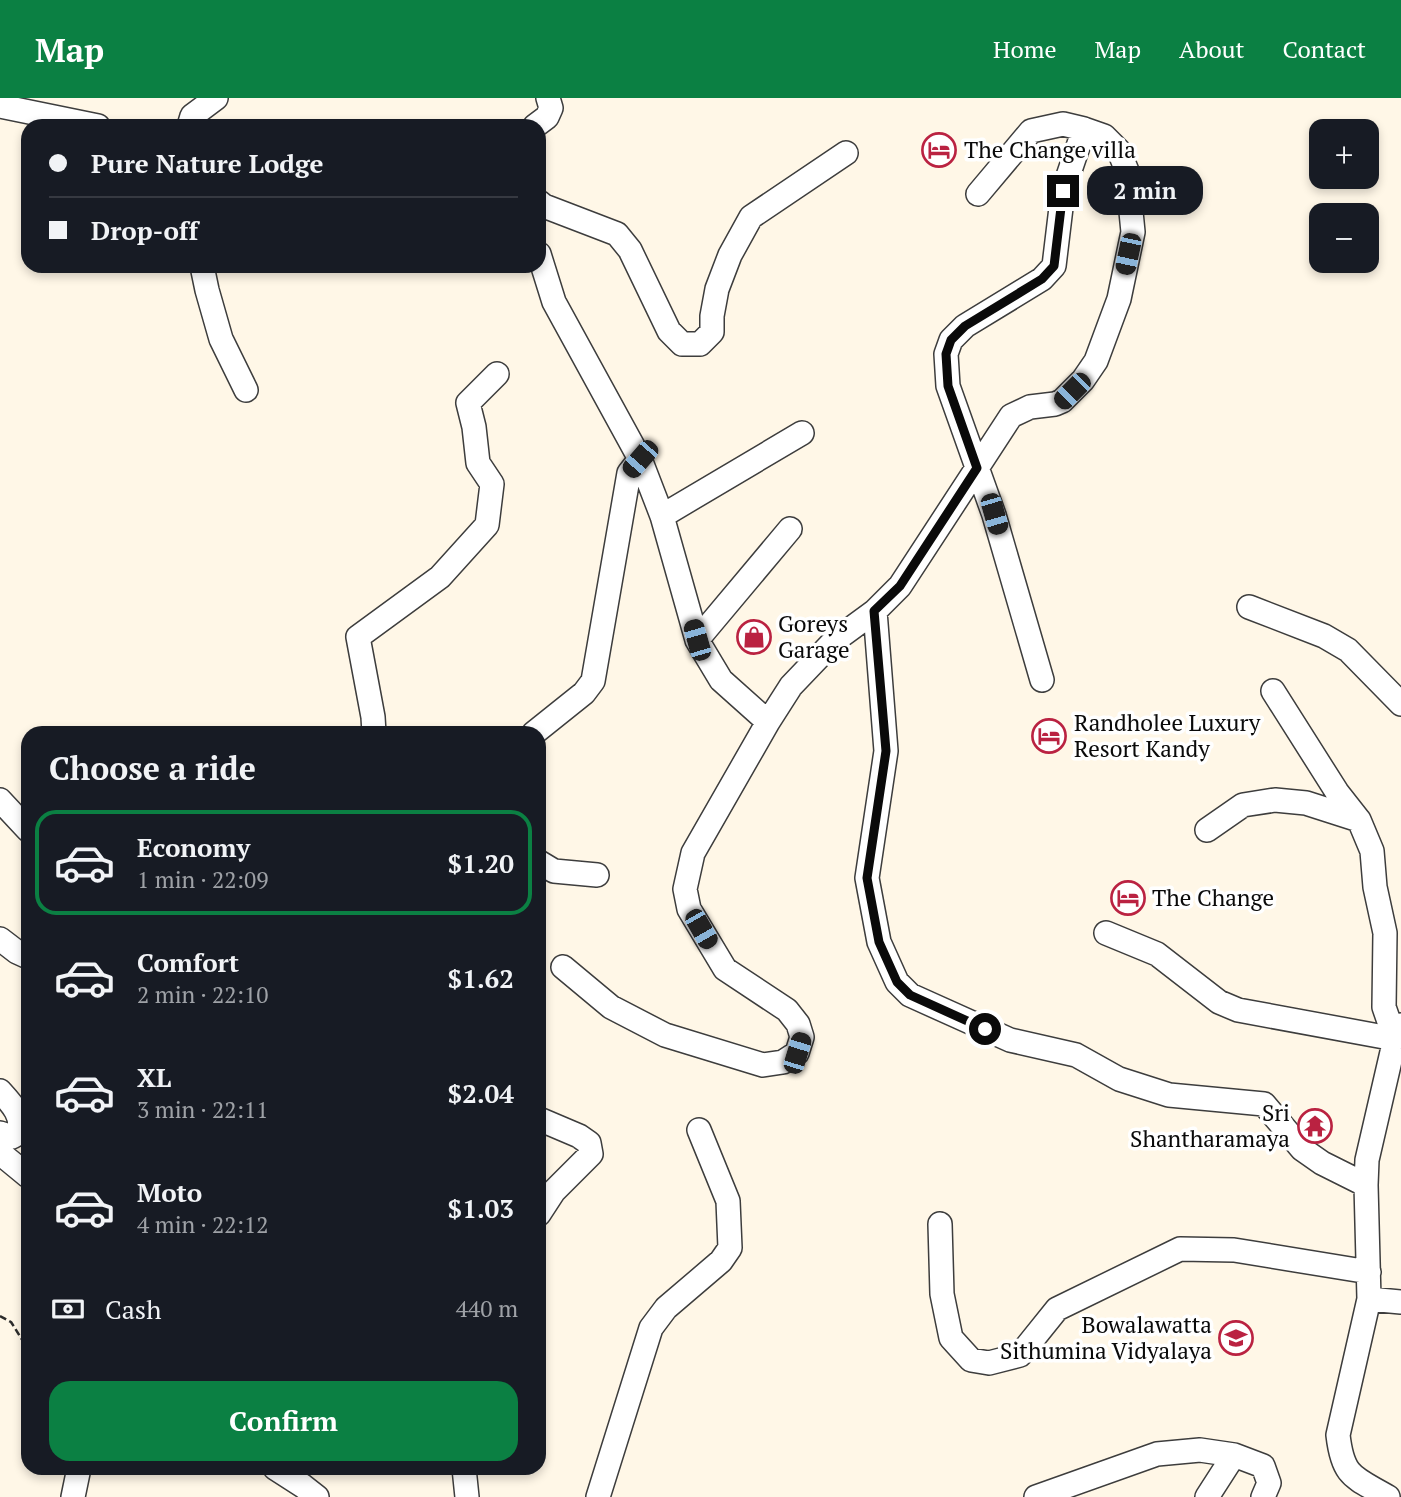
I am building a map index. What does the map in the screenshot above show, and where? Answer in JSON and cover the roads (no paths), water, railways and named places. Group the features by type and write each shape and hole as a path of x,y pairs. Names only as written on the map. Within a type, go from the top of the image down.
{"street":[{"path":"191,119 216,98"},
{"path":"545,119 551,108 548,98"},
{"path":"0,106 64,119"},
{"path":"563,967 611,1007 665,1035 763,1065 783,1062 797,1053 802,1037 798,1024 787,1010 725,969 689,909 685,889 693,853 791,686 834,641 874,611 900,586 1011,416 1030,407 1062,401 1083,380 1096,361 1119,299 1133,232 1127,171 1119,151 1104,136 1063,124 1031,131 978,194"},
{"path":"1042,680 994,514 948,386 946,354 951,340 965,326 1042,279 1054,266 1063,191 1084,129"},
{"path":"546,207 617,234 630,250 669,331 682,344 700,344 712,332 717,289 730,255 751,217 846,153"},
{"path":"204,273 221,339 246,390"},
{"path":"545,273 554,302 640,459 662,516 697,640 720,680 768,722"},
{"path":"374,726 358,637 440,577 488,525 492,484 478,463 468,402 496,374"},
{"path":"662,516 802,433"},
{"path":"543,726 584,694 593,681 629,473 640,459"},
{"path":"697,640 790,529"},
{"path":"1249,607 1324,636 1348,650 1401,704"},
{"path":"874,611 886,751 867,878 879,942 897,982 910,995 1010,1040 1076,1055 1119,1079 1169,1094 1264,1104 1302,1149 1322,1163 1366,1185"},
{"path":"1273,691 1337,792 1359,820 1372,851 1375,887 1385,933 1384,1007 1398,1032 1367,1160 1369,1298 1338,1435 1340,1456 1350,1474 1388,1497"},
{"path":"0,800 21,822"},
{"path":"1207,830 1243,805 1275,800 1306,803 1359,820"},
{"path":"546,866 554,871 597,874"},
{"path":"1106,933 1157,954 1219,1002 1238,1010 1398,1032"},
{"path":"0,939 21,954"},
{"path":"0,1091 14,1106 21,1125 19,1133 12,1137 0,1133"},
{"path":"546,1122 589,1143 591,1154 554,1191 546,1203"},
{"path":"598,1497 651,1328 666,1308 721,1261 730,1248 727,1201 699,1130"},
{"path":"0,1153 21,1170"},
{"path":"940,1224 942,1294 951,1338 971,1360 989,1363 1020,1355 1057,1309 1180,1249 1234,1250 1369,1272"},
{"path":"1369,1298 1401,1302"},
{"path":"1036,1497 1157,1454 1200,1450 1234,1455 1263,1466 1269,1483 1263,1497"},
{"path":"1207,1497 1234,1455"},
{"path":"286,1475 317,1497"},
{"path":"465,1475 467,1497"}],"place":[{"name":"The Change villa","path":"939,150"},
{"name":"Goreys Garage","path":"754,637"},
{"name":"Randholee Luxury Resort Kandy","path":"1049,736"},
{"name":"The Change","path":"1128,898"},
{"name":"Sri Shantharamaya","path":"1315,1126"},
{"name":"Bowalawatta Sithumina Vidyalaya","path":"1236,1338"}]}
